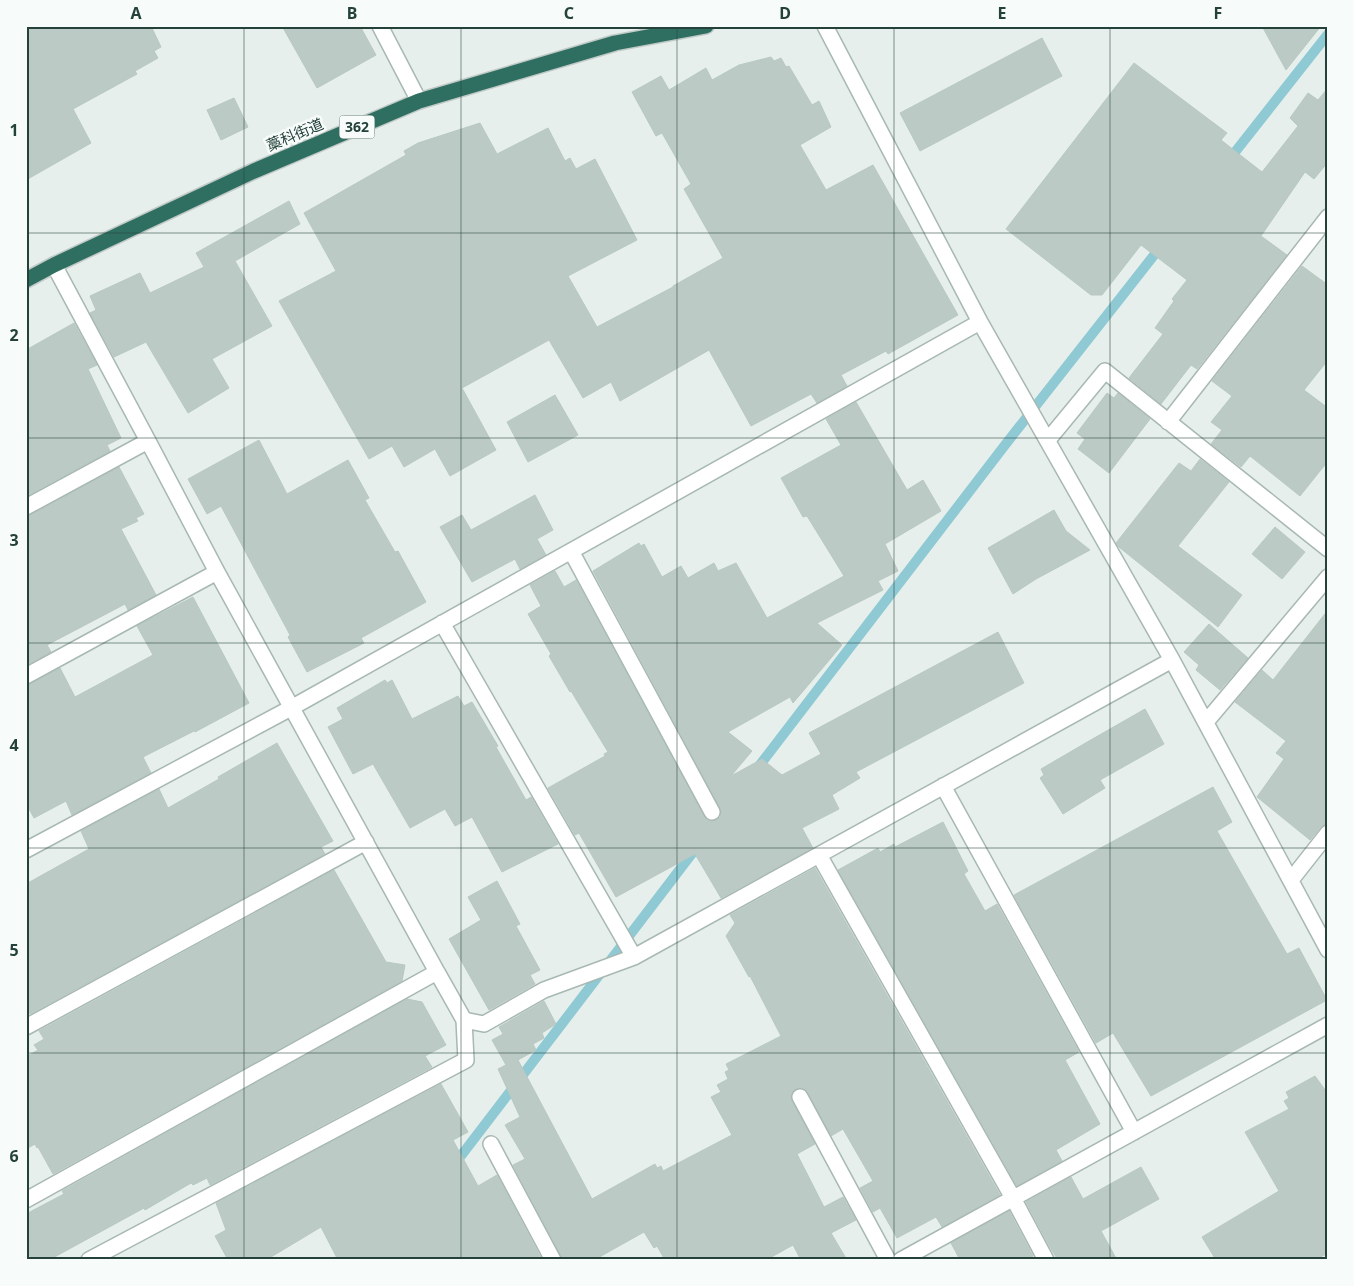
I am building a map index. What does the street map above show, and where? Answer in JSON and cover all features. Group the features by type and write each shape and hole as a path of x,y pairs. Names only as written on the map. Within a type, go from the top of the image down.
{"highway":[{"name":"藁科街道","path":"26,280 254,171 419,101 615,43 706,26"}],"street":[{"path":"380,26 419,101"},
{"path":"824,26 980,322 1172,660 1328,950"},
{"path":"1168,422 1328,217"},
{"path":"54,265 217,572 464,1020 466,1060 89,1260"},
{"path":"26,850 291,708 980,322"},
{"path":"1048,440 1105,372 1328,549"},
{"path":"26,508 148,441"},
{"path":"571,551 712,812"},
{"path":"26,676 217,572"},
{"path":"1206,722 1328,577"},
{"path":"442,623 634,956"},
{"path":"464,1020 484,1024 544,990 634,956 1172,660"},
{"path":"943,786 1134,1132"},
{"path":"1290,880 1328,833"},
{"path":"26,1027 366,842"},
{"path":"819,855 1013,1198 1046,1260"},
{"path":"26,1200 438,972"},
{"path":"901,1260 1328,1025"},
{"path":"800,1098 888,1260"},
{"path":"491,1144 552,1260"}],"building":[{"path":"26,26 151,26 161,47 154,51 158,58 135,71 137,74 73,109 91,143 26,180"},
{"path":"282,26 360,26 376,55 317,88"},
{"path":"1262,26 1321,26 1286,70"},
{"path":"1042,38 1062,76 920,151 900,113"},
{"path":"771,57 774,61 781,58 786,67 789,66 812,105 819,101 831,127 800,145 826,190 873,165 958,315 888,354 886,351 841,375 847,386 817,403 811,394 751,426 709,350 620,401 611,382 583,398 549,340 462,388 496,450 450,476 435,449 404,467 392,446 369,459 279,301 336,271 304,213 406,155 404,151 418,143 480,123 497,154 548,128 565,161 570,158 576,169 595,159 637,240 568,276 597,327 723,258 684,189 691,184 662,133 656,136 632,92 661,76 669,90 706,68 712,80 739,65"},
{"path":"1134,63 1227,133 1221,140 1262,172 1298,126 1290,118 1308,93 1318,100 1328,88 1328,162 1314,179 1305,172 1261,236 1287,255 1197,369 1191,365 1161,404 1129,378 1163,334 1155,328 1174,301 1172,299 1187,280 1141,245 1102,295 1091,295 1006,229"},
{"path":"234,98 248,127 221,140 207,110"},
{"path":"289,201 300,224 235,261 272,326 212,359 229,388 188,413 146,342 114,357 90,313 96,310 90,296 140,273 150,293 204,267 196,253"},
{"path":"1302,266 1328,285 1328,360 1304,390 1328,408 1328,461 1300,496 1250,456 1241,467 1211,444 1222,430 1211,422 1232,396 1212,381"},
{"path":"74,323 97,365 88,369 121,438 107,445 110,451 26,496 26,350"},
{"path":"1107,393 1114,398 1118,393 1150,419 1109,473 1078,449 1085,439 1077,433"},
{"path":"555,395 578,435 528,462 507,422"},
{"path":"856,402 907,490 923,480 941,511 885,544 898,571 878,581 883,590 817,623 842,645 793,703 790,697 728,732 752,751 731,776 762,759 782,775 821,754 809,733 998,632 1024,683 856,772 860,778 832,795 839,809 802,828 813,848 721,898 695,854 616,897 579,833 575,835 548,788 605,756 604,754 608,752 549,656 551,654 528,614 541,606 530,585 555,571 564,587 576,580 704,816 707,820 717,820 721,813 720,808 593,571 639,543 641,546 644,544 662,577 681,566 688,578 714,563 718,571 736,563 767,618 844,576 807,516 803,517 781,478 841,445 826,419"},
{"path":"259,440 287,494 348,460 369,498 365,500 395,552 398,551 426,602 361,638 364,643 307,672 288,637 290,635 221,506 207,514 188,479"},
{"path":"1200,459 1229,482 1178,546 1242,595 1218,627 1116,543 1179,463 1191,471"},
{"path":"119,467 144,514 136,518 138,521 121,529 156,595 128,610 125,604 47,645 51,652 26,665 26,516"},
{"path":"535,495 553,530 537,539 546,555 520,569 515,559 472,582 440,527 462,515 471,530"},
{"path":"1054,510 1066,531 1090,550 1036,579 1013,594 988,548"},
{"path":"1275,527 1305,552 1282,579 1252,554"},
{"path":"193,597 249,703 143,757 151,773 72,815 66,801 34,818 26,803 26,685 60,668 75,697 153,655 137,626"},
{"path":"1328,610 1328,824 1321,827 1310,840 1257,797 1284,759 1276,753 1286,741 1235,702 1262,670 1273,680"},
{"path":"1209,624 1248,658 1220,690 1196,670 1199,665 1184,652"},
{"path":"385,680 387,683 392,680 412,719 458,696 464,706 472,702 498,746 496,747 526,800 531,797 558,844 502,872 472,817 455,826 445,809 410,828 373,764 353,774 328,727 343,719 337,708"},
{"path":"1145,709 1164,744 1100,780 1105,788 1063,814 1040,778 1044,775 1041,769"},
{"path":"277,743 333,841 321,847 325,854 30,1014 26,1008 26,884 89,849 81,831 159,789 168,808"},
{"path":"1213,787 1232,822 1217,831 1287,954 1299,948 1327,1000 1151,1096 1113,1033 1096,1043 1014,895"},
{"path":"943,822 968,871 964,874 985,911 997,904 1079,1052 1065,1060 1100,1124 1056,1150 1062,1161 1017,1186 838,870 878,848 880,852 894,844 895,847"},
{"path":"815,868 1000,1195 942,1227 936,1217 897,1238 880,1208 873,1212 860,1188 873,1181 843,1129 831,1136 808,1093 800,1088 795,1089 792,1093 792,1101 815,1144 797,1154 824,1207 843,1197 856,1220 831,1233 847,1260 801,1260 793,1245 766,1260 665,1260 657,1246 654,1248 644,1232 594,1260 562,1260 513,1165 525,1159 505,1125 520,1117 498,1069 506,1065 492,1040 503,1034 499,1027 544,1001 556,1024 542,1033 544,1038 533,1044 536,1050 518,1060 592,1199 655,1164 657,1168 661,1166 663,1171 732,1135 711,1097 721,1092 717,1085 728,1079 725,1072 729,1070 726,1064 781,1036 750,976 726,936 735,923 730,915"},
{"path":"334,870 386,962 405,965 402,981 53,1174 35,1144 26,1149 26,1057 38,1050 34,1045 44,1039 39,1031"},
{"path":"497,881 520,924 516,926 540,970 530,975 535,984 489,1010 449,939 481,920 468,897"},
{"path":"407,999 422,1002 446,1045 425,1056 432,1067 210,1185 207,1178 193,1185 191,1183 145,1210 144,1208 49,1260 32,1260 26,1249 26,1214 64,1194 62,1191"},
{"path":"1315,1076 1328,1094 1328,1253 1315,1260 1216,1260 1202,1237 1279,1191 1245,1132 1289,1109 1284,1101 1289,1098 1286,1092"},
{"path":"441,1084 468,1132 453,1140 478,1186 497,1175 542,1260 338,1260 321,1227 266,1260 228,1260 215,1236 226,1230 216,1203"},
{"path":"1141,1167 1159,1199 1101,1231 1117,1260 1058,1260 1026,1202 1071,1177 1083,1199"},
{"path":"1009,1211 1033,1256 1027,1260 960,1260 951,1243"}],"waterway":[{"path":"1228,161 1328,34"},
{"path":"756,770 1005,445 1162,245"},
{"path":"454,1165 697,847"}]}
